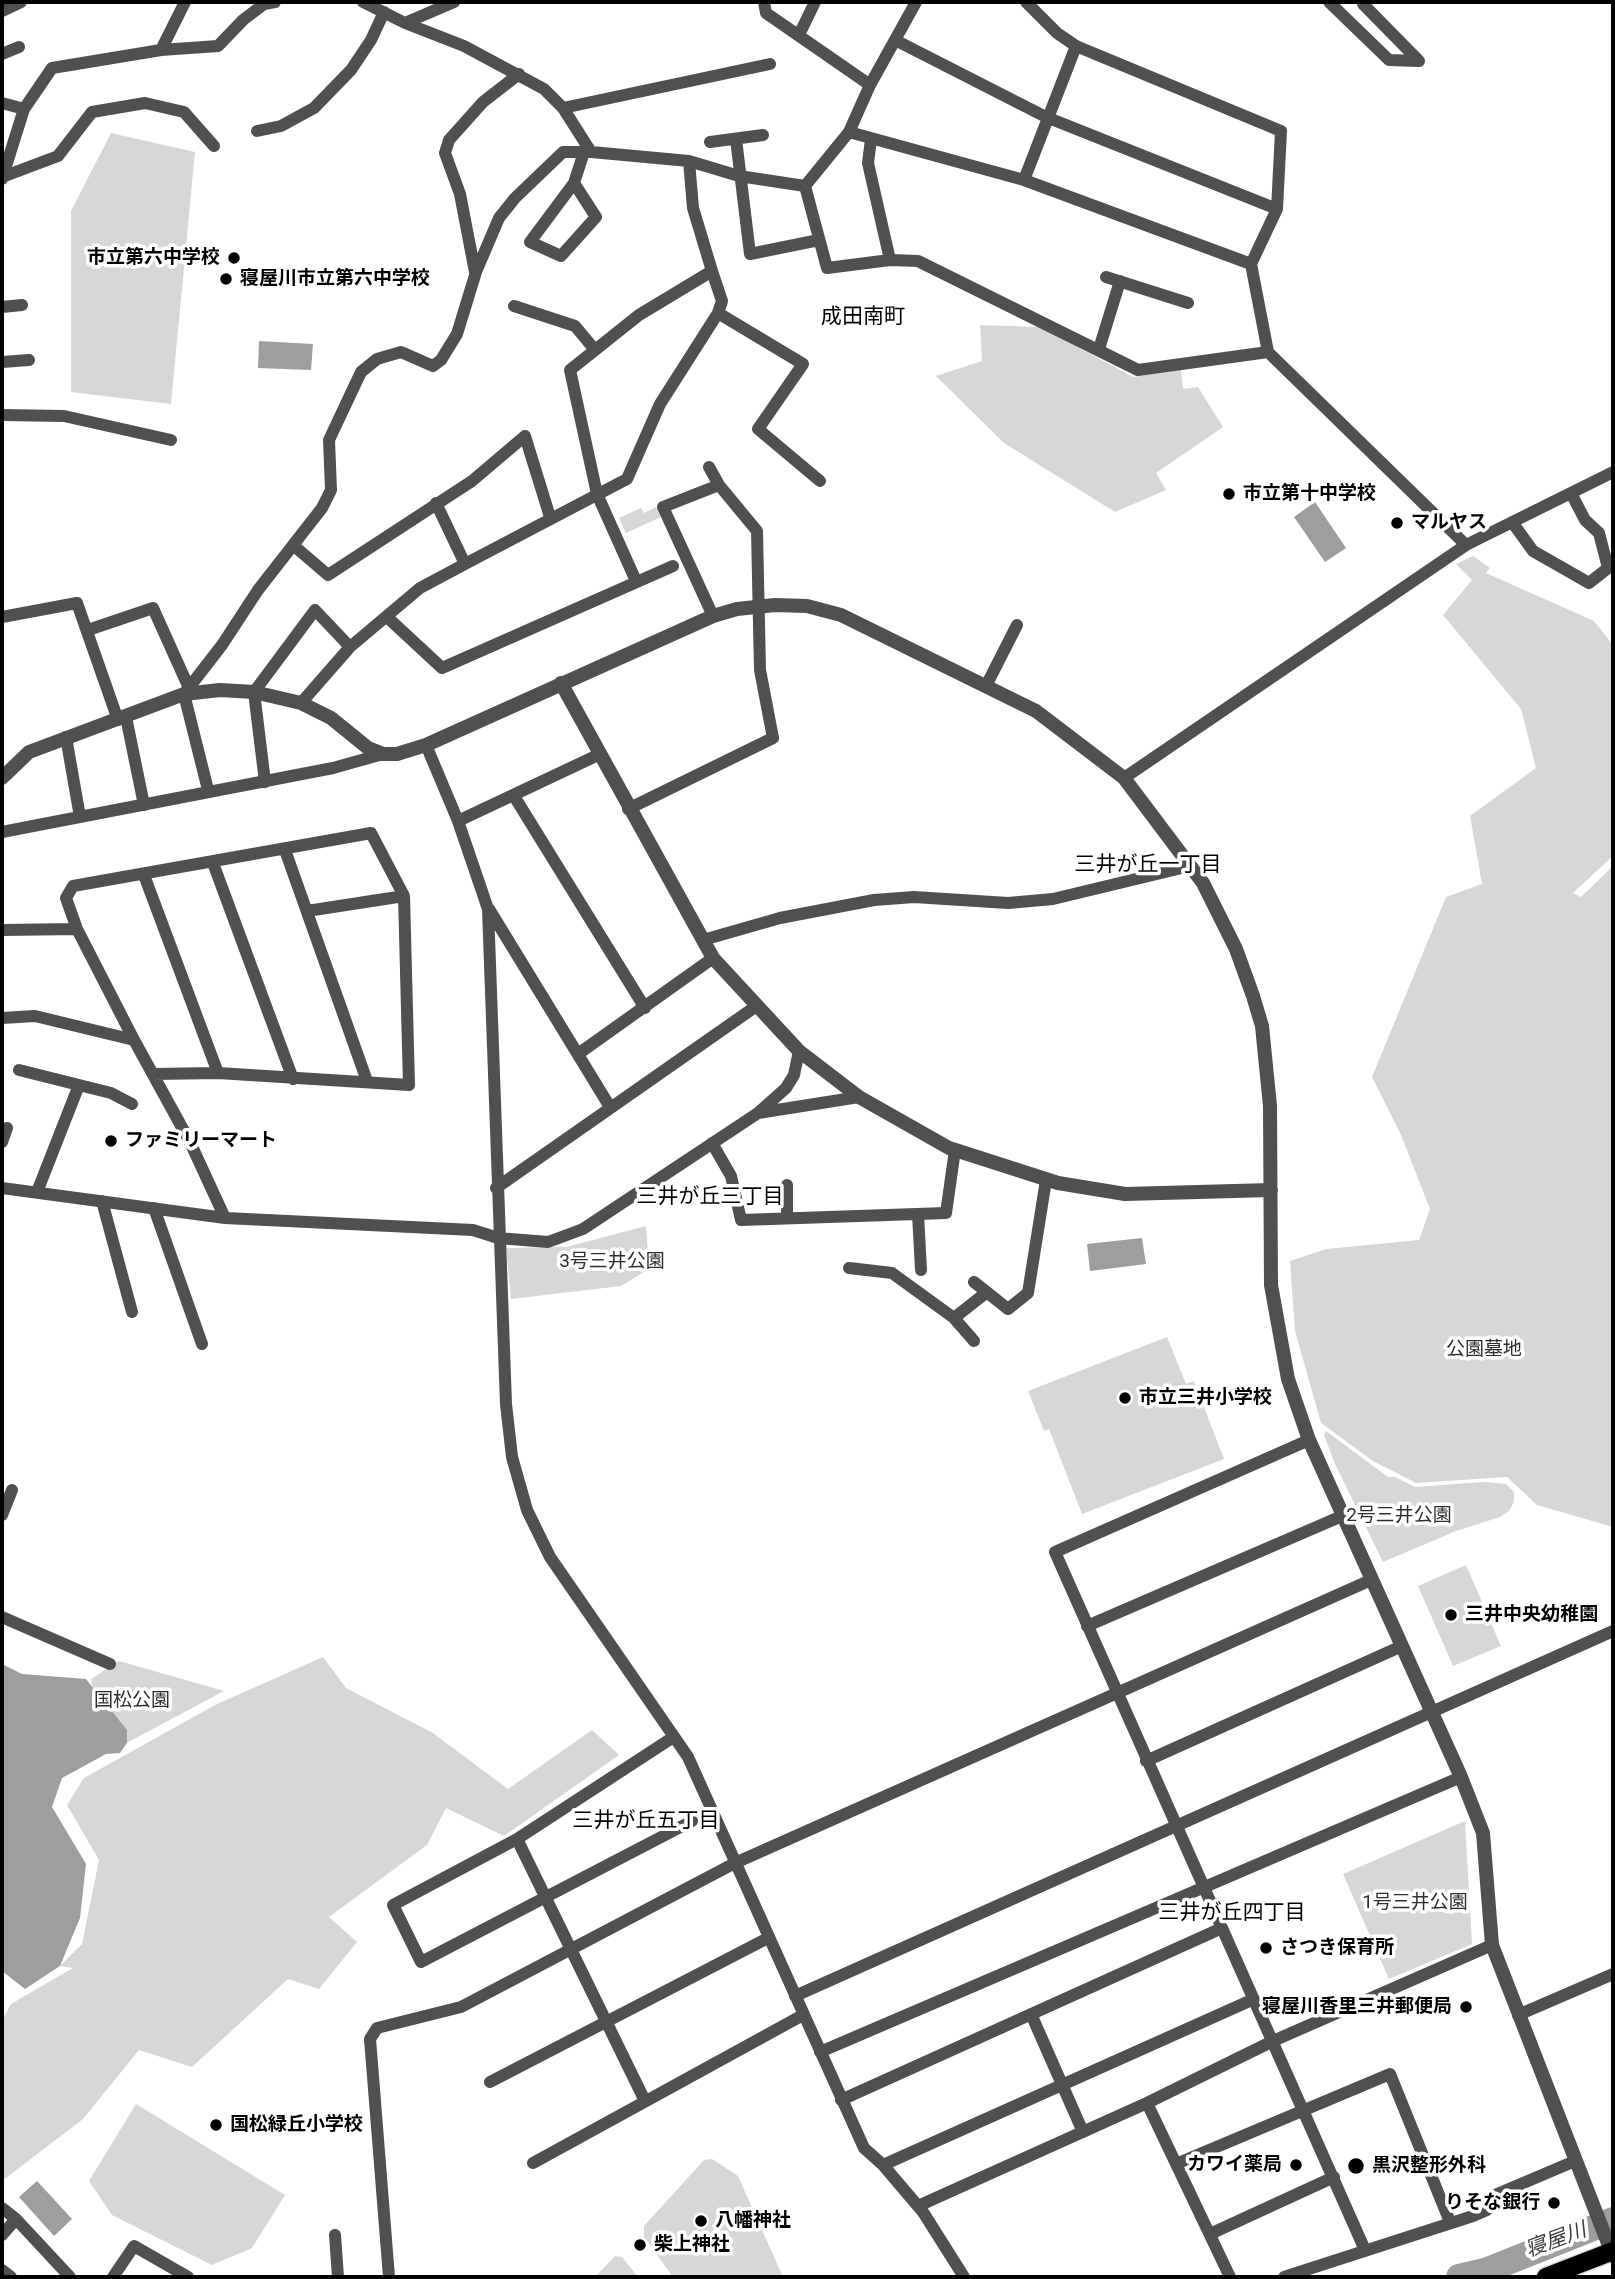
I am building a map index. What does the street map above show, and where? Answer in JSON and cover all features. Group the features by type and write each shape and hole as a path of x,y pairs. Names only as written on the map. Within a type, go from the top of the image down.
{"main road":[{"path":"1546,2277 1611,2249"}],"street":[{"path":"2,11 21,2"},
{"path":"161,50 185,2"},
{"path":"3,177 24,109 52,68 161,50 218,46 243,20 264,4 275,2"},
{"path":"405,23 454,2"},
{"path":"764,2 766,13 870,85"},
{"path":"799,34 815,2"},
{"path":"805,186 849,132 870,85 916,2"},
{"path":"1026,2 1057,33 1076,46 1281,131 1278,209 1251,264 1268,352 1466,544"},
{"path":"1329,2 1389,60 1419,61 1363,4 1365,2"},
{"path":"368,3 405,23 464,46 544,89 563,108 588,152"},
{"path":"257,131 281,126 314,108 351,70 372,40 384,12"},
{"path":"895,40 1046,117 1278,209"},
{"path":"1024,180 1046,117 1076,46"},
{"path":"2,54 19,47"},
{"path":"563,108 770,64"},
{"path":"475,272 460,194 445,153 449,140 483,102 519,75"},
{"path":"2,103 24,109"},
{"path":"3,177 58,156 92,112 145,103 184,112 214,146"},
{"path":"849,132 1024,180 1251,264"},
{"path":"710,142 763,135"},
{"path":"736,139 750,254 819,240"},
{"path":"871,139 868,163 890,260"},
{"path":"186,691 322,509 331,490 329,440 361,372 377,359 401,352 433,366 441,360 457,334 475,272 499,218 515,198 563,152 689,161 739,177 805,186"},
{"path":"575,183 596,217 561,256 530,242 575,183 588,152"},
{"path":"301,703 350,647 419,588 627,479 661,402 718,313 722,301 692,208 689,161"},
{"path":"805,186 827,268 890,260 918,261 1138,370 1268,352"},
{"path":"636,581 597,494 575,383 570,370 639,315 712,271"},
{"path":"1106,277 1188,303"},
{"path":"1099,349 1120,281"},
{"path":"2,307 22,305"},
{"path":"514,306 575,326 596,350"},
{"path":"718,313 803,364 758,429 820,481"},
{"path":"2,362 29,360"},
{"path":"2,415 64,416 172,440"},
{"path":"293,545 328,575 472,481 526,436 550,517"},
{"path":"628,809 773,737 760,670 757,531 719,485 709,467"},
{"path":"1124,778 1466,544 1613,472"},
{"path":"713,616 663,507 719,485"},
{"path":"1512,522 1533,551 1589,583 1608,568 1599,533 1585,520 1571,493"},
{"path":"436,503 465,564"},
{"path":"387,617 442,668 673,566"},
{"path":"2,617 77,603 122,719 144,805"},
{"path":"2,832 208,790 265,782 383,754 397,754 426,745 713,616 758,606 807,606 841,615 1036,711 1124,778 1203,883 1234,946 1262,1026 1270,1106 1271,1285 1276,1326 1288,1379 1309,1440 1461,1777 1483,1833 1492,1945 1611,2249"},
{"path":"88,630 153,608 186,691 208,790"},
{"path":"265,782 254,692 315,610 350,647"},
{"path":"986,686 1017,625"},
{"path":"561,683 598,755 713,958 755,1007 799,1051 859,1097 956,1150 1046,1180 1125,1194 1271,1190"},
{"path":"2,778 29,752 122,719 186,691 254,692 301,703 331,718 368,748 383,754"},
{"path":"66,737 80,817"},
{"path":"426,745 458,821 488,909 611,1107"},
{"path":"458,821 598,755"},
{"path":"513,796 645,1008"},
{"path":"153,1074 218,1073 409,1085 404,896 371,833 73,886 66,898 77,929 225,1218"},
{"path":"285,849 367,1081"},
{"path":"213,863 293,1079"},
{"path":"703,940 780,918 874,900 925,897 1008,903 1053,899 1191,866"},
{"path":"144,875 218,1073"},
{"path":"307,911 404,896"},
{"path":"488,909 498,1238 510,1444 527,1510 550,1557 672,1738 688,1757 864,2148 883,2165 918,2206 964,2277"},
{"path":"2,930 77,929"},
{"path":"578,1054 713,958"},
{"path":"496,1188 755,1007"},
{"path":"2,1018 34,1016 134,1040"},
{"path":"2,1188 225,1218 473,1230 498,1238 548,1242 583,1229 758,1113 786,1088 794,1075 799,1051"},
{"path":"19,1070 111,1093 132,1104"},
{"path":"37,1192 79,1085"},
{"path":"758,1113 859,1097"},
{"path":"2,1142 7,1128"},
{"path":"712,1143 731,1176 741,1220 946,1213 956,1150"},
{"path":"974,1282 1007,1309 1028,1293 1046,1180"},
{"path":"787,1185 787,1218"},
{"path":"102,1201 132,1312"},
{"path":"154,1208 202,1344"},
{"path":"918,1214 921,1270"},
{"path":"849,1268 892,1273 954,1318 974,1341"},
{"path":"954,1318 987,1292"},
{"path":"1309,1440 1055,1552 1174,1824 1334,2177 1364,2250"},
{"path":"2,1515 12,1490"},
{"path":"1087,1626 1342,1516"},
{"path":"389,2277 370,2039 377,2028 461,2007 735,1863 1371,1580"},
{"path":"2,1617 110,1664"},
{"path":"795,1996 1174,1824 1613,1630"},
{"path":"1146,1761 1402,1646"},
{"path":"672,1738 517,1839 393,1905 421,1962 692,1821"},
{"path":"820,2052 1461,1777"},
{"path":"517,1839 645,2101"},
{"path":"841,2100 1222,1928"},
{"path":"491,2082 768,1938"},
{"path":"918,2206 1147,2103 1273,2041 1492,1945"},
{"path":"1518,2015 1613,1974"},
{"path":"883,2165 1254,1999"},
{"path":"1031,2014 1083,2132"},
{"path":"533,2163 803,2015"},
{"path":"1176,2164 1390,2074 1450,2222"},
{"path":"1147,2103 1230,2277"},
{"path":"1284,2277 1487,2210 1495,2195 1575,2161"},
{"path":"1210,2234 1334,2177"},
{"path":"2,2208 16,2219 70,2277"},
{"path":"2,2235 16,2219"},
{"path":"335,2235 338,2277"},
{"path":"113,2277 134,2246 188,2277"},
{"path":"2,2270 12,2277"}],"green space":[{"path":"111,133 195,152 171,404 71,392 71,211"},
{"path":"980,325 1040,327 1133,377 1181,370 1183,389 1198,387 1223,427 1156,473 1166,490 1115,512 1004,443 936,376 982,361"},
{"path":"656,507 661,517 626,533 619,518 641,508 644,513"},
{"name":"公園墓地","path":"1473,556 1490,568 1486,573 1594,621 1613,645 1613,856 1573,893 1581,897 1613,866 1613,1527 1537,1505 1507,1477 1416,1483 1373,1461 1321,1423 1295,1331 1290,1261 1326,1249 1419,1240 1430,1209 1401,1135 1372,1077 1446,897 1482,884 1470,816 1536,768 1521,709 1443,615 1472,580 1456,564"},
{"name":"3号三井公園","path":"646,1226 649,1269 621,1286 511,1299 506,1248 566,1247"},
{"path":"1167,1337 1186,1384 1194,1381 1224,1459 1082,1514 1049,1429 1044,1431 1028,1391"},
{"name":"2号三井公園","path":"1326,1431 1388,1477 1395,1477 1415,1487 1483,1482 1506,1484 1514,1492 1514,1502 1509,1511 1500,1517 1456,1531 1383,1562 1335,1464 1324,1435"},
{"path":"1466,1565 1501,1646 1453,1666 1418,1586"},
{"path":"323,1657 346,1688 433,1733 508,1789 592,1730 619,1755 504,1836 446,1808 427,1845 329,1917 357,1942 319,1989 288,1979 192,2067 139,2050 83,2119 2,2181 2,2021 11,2004 73,1968 60,1966 82,1944 99,1860 67,1805 84,1778 215,1705"},
{"name":"国松公園","path":"119,1661 224,1691 106,1754 91,1679"},
{"name":"1号三井公園","path":"1465,1821 1472,1944 1389,1979 1343,1874"},
{"path":"136,2104 285,2195 252,2248 212,2265 112,2215 89,2181"},
{"name":"八幡神社","path":"712,2159 738,2176 783,2277 673,2277 644,2237 644,2226 704,2160"},
{"path":"615,2256 622,2257 638,2277 595,2277"}],"shaded area":[{"path":"259,341 313,344 311,370 258,368"},
{"path":"1315,502 1346,548 1325,562 1294,517"},
{"path":"1142,1238 1146,1264 1090,1271 1087,1244"},
{"path":"2,1664 22,1674 86,1679 127,1730 127,1743 120,1753 106,1754 62,1778 52,1807 86,1864 80,1918 60,1966 25,1989 2,1971"},
{"path":"37,2181 72,2219 54,2236 19,2197"}],"waterway":[{"name":"寝屋川","path":"1459,2277 1485,2271 1613,2220"}],"place":[{"name":"市立第六中学校","path":"234,258"},
{"name":"寝屋川市立第六中学校","path":"226,279"},
{"name":"市立第十中学校","path":"1229,494"},
{"name":"マルヤス","path":"1397,523"},
{"name":"ファミリーマート","path":"111,1141"},
{"name":"市立三井小学校","path":"1125,1398"},
{"name":"三井中央幼稚園","path":"1451,1615"},
{"name":"さつき保育所","path":"1266,1948"},
{"name":"寝屋川香里三井郵便局","path":"1466,2007"},
{"name":"国松緑丘小学校","path":"216,2125"},
{"name":"カワイ薬局","path":"1296,2165"},
{"name":"黒沢整形外科","path":"1356,2166"},
{"name":"りそな銀行","path":"1554,2203"},
{"name":"八幡神社","path":"701,2221"},
{"name":"柴上神社","path":"640,2245"}],"district":[{"name":"成田南町","path":"863,318"},
{"name":"三井が丘一丁目","path":"1148,866"},
{"name":"三井が丘三丁目","path":"710,1198"},
{"name":"三井が丘五丁目","path":"646,1822"},
{"name":"三井が丘四丁目","path":"1232,1914"}]}
